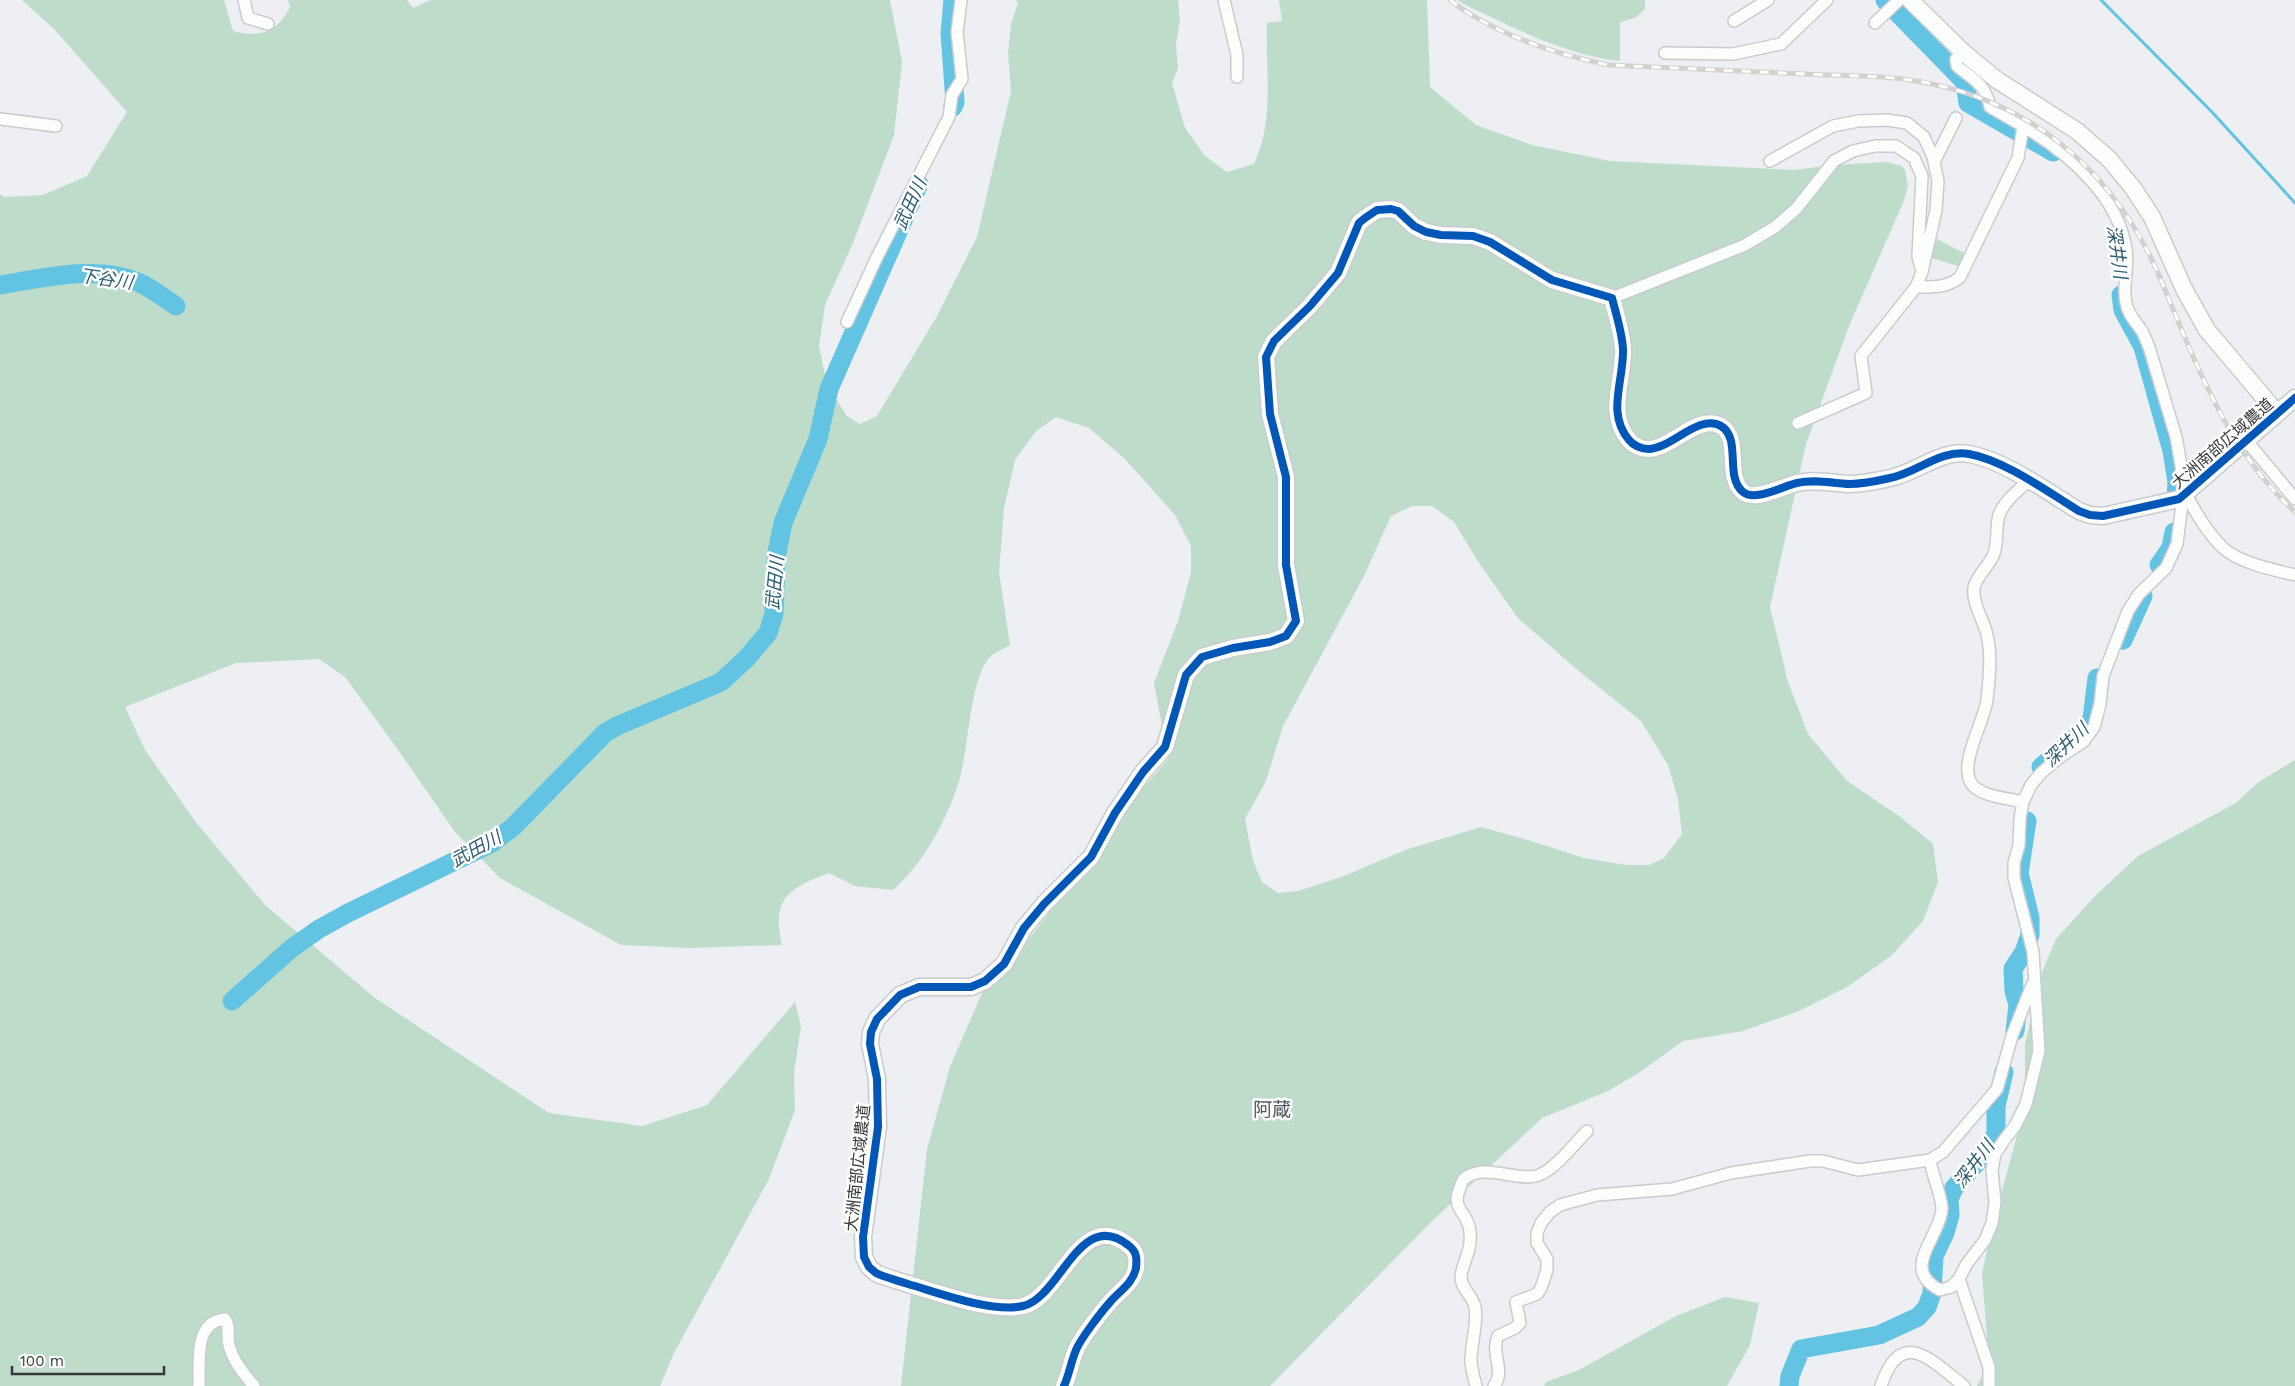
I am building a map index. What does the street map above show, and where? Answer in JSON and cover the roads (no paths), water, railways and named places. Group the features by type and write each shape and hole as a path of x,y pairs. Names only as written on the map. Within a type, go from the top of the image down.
{"street":[{"path":"244,0 248,18 268,24"},
{"path":"847,322 878,255 949,116 952,95 962,79 957,32 962,0"},
{"path":"1224,0 1237,55 1236,77"},
{"path":"1734,21 1768,0"},
{"path":"1665,52 1734,54 1781,44 1827,0"},
{"path":"1875,23 1899,0"},
{"path":"1910,0 1964,52 1997,80 2077,131 2115,166 2133,188 2152,217 2184,289 2207,330 2277,413"},
{"path":"1930,1160 1942,1207 1939,1224 1926,1248 1922,1260 1922,1272 1928,1284 1940,1290 1951,1287 1959,1279 1966,1265 1985,1240 1992,1223 1995,1202 1992,1170 1995,1154 2015,1126 2026,1104 2039,1051 2033,952 2014,878 2014,863 2019,845 2024,802 2031,785 2041,773 2060,757 2083,742 2094,727 2100,704 2103,676 2128,610 2139,594 2166,568 2177,544 2182,465 2176,436 2149,347 2143,333 2131,317 2126,304 2126,250 2117,218 2094,184 2072,162 2047,141 2022,131 1990,107 1984,88 1958,66 1956,59 1964,52"},
{"path":"1934,162 1956,118"},
{"path":"0,119 56,126"},
{"path":"1770,161 1833,126 1858,120 1887,120 1907,123 1924,137 1934,162 1938,181 1936,210 1922,272 1916,287 1861,356 1866,393 1798,423"},
{"path":"1916,287 1935,287 1953,284 1960,277 2018,158 2022,131"},
{"path":"1612,298 1744,245 1775,227 1796,209 1834,161 1853,151 1875,146 1896,146 1914,158 1922,176 1918,256 1922,272"},
{"name":"大洲南部広域農道","path":"1064,1386 1076,1348 1110,1302 1130,1283 1138,1258 1132,1247 1120,1238 1107,1235 1092,1239 1081,1248 1042,1293 1026,1306 1008,1308 954,1298 883,1277 869,1267 864,1257 864,1237 878,1127 877,1079 870,1044 871,1032 877,1020 900,995 919,987 970,987 985,981 1004,964 1024,928 1044,904 1091,857 1115,813 1143,772 1165,747 1186,675 1202,657 1233,648 1270,642 1286,636 1296,621 1286,565 1286,477 1270,414 1266,357 1274,340 1310,306 1338,273 1359,224 1364,218 1384,208 1398,211 1414,226 1426,232 1441,235 1473,236 1490,242 1552,280 1612,298 1623,350 1616,416 1622,432 1633,445 1647,449 1663,446 1706,423 1716,424 1726,430 1731,443 1735,479 1742,492 1752,495 1765,494 1788,485 1809,481 1850,484 1893,478 1947,455 1967,454 1990,460 2090,515 2103,516 2180,497 2295,398"},
{"path":"2246,440 2295,499"},
{"path":"2024,802 1978,791 1971,783 1967,771 1972,746 1984,716 1989,660 1988,638 1975,600 1976,582 1993,556 1997,544 1999,515 2004,504 2028,481"},
{"path":"2180,497 2224,548 2235,556 2295,575"},
{"path":"1494,1386 1500,1376 1494,1343 1498,1336 1515,1328 1520,1323 1516,1302 1537,1294 1547,1270 1547,1260 1537,1244 1537,1233 1541,1223 1550,1212 1560,1205 1597,1195 1672,1189 1731,1173 1810,1161 1823,1160 1858,1170 1930,1160 1943,1152 1997,1089 2012,1036 2034,982"},
{"path":"1476,1386 1470,1362 1476,1308 1473,1298 1463,1286 1461,1277 1471,1249 1470,1230 1464,1215 1457,1206 1456,1198 1464,1179 1482,1172 1537,1176 1549,1170 1587,1130"},
{"path":"1959,1279 1989,1368 1989,1386"},
{"path":"200,1386 200,1342 209,1325 217,1319 224,1319 228,1324 228,1344 235,1361 254,1386"},
{"path":"1881,1386 1891,1364 1898,1357 1908,1352 1922,1354 1940,1365 1964,1386"}],"waterway":[{"name":"武田川","path":"953,0 950,33 955,102 953,107"},
{"name":"深井川","path":"1885,0 1965,82 1968,103 2053,152"},
{"path":"2101,0 2212,112 2295,203"},
{"name":"武田川","path":"232,1001 292,948 319,929 492,843 513,827 605,733 617,726 721,682 746,659 768,633 774,614 776,557 783,523 818,439 829,389 919,184"},
{"name":"下谷川","path":"0,285 73,274 92,273 110,275 128,278 144,285 176,306"},
{"name":"深井川","path":"2121,295 2123,310 2143,347 2172,451 2177,482 2176,500"},
{"name":"深井川","path":"2159,565 2171,548 2174,532"},
{"name":"深井川","path":"2123,640 2143,596"},
{"name":"深井川","path":"2041,767 2081,733 2092,719 2097,678"},
{"name":"深井川","path":"2015,1031 2018,1005 2014,991 2013,969 2024,952 2030,935 2030,918 2019,873 2027,821"},
{"name":"深井川","path":"1789,1386 1790,1376 1801,1349 1879,1335 1918,1317 1927,1307 1932,1293 1934,1256 1945,1233 1950,1215 1949,1199 1954,1188 1987,1151 1996,1134 1996,1106 2004,1072"}],"railway":[{"path":"1450,0 1485,23 1505,32 1547,49 1589,61 1609,65 1897,78 1952,89 1991,102 2027,121 2060,143 2089,170 2116,201 2139,235 2158,273 2199,369 2230,431 2270,487 2295,512"}],"district":[{"name":"阿蔵","path":"1272,1109"}]}
